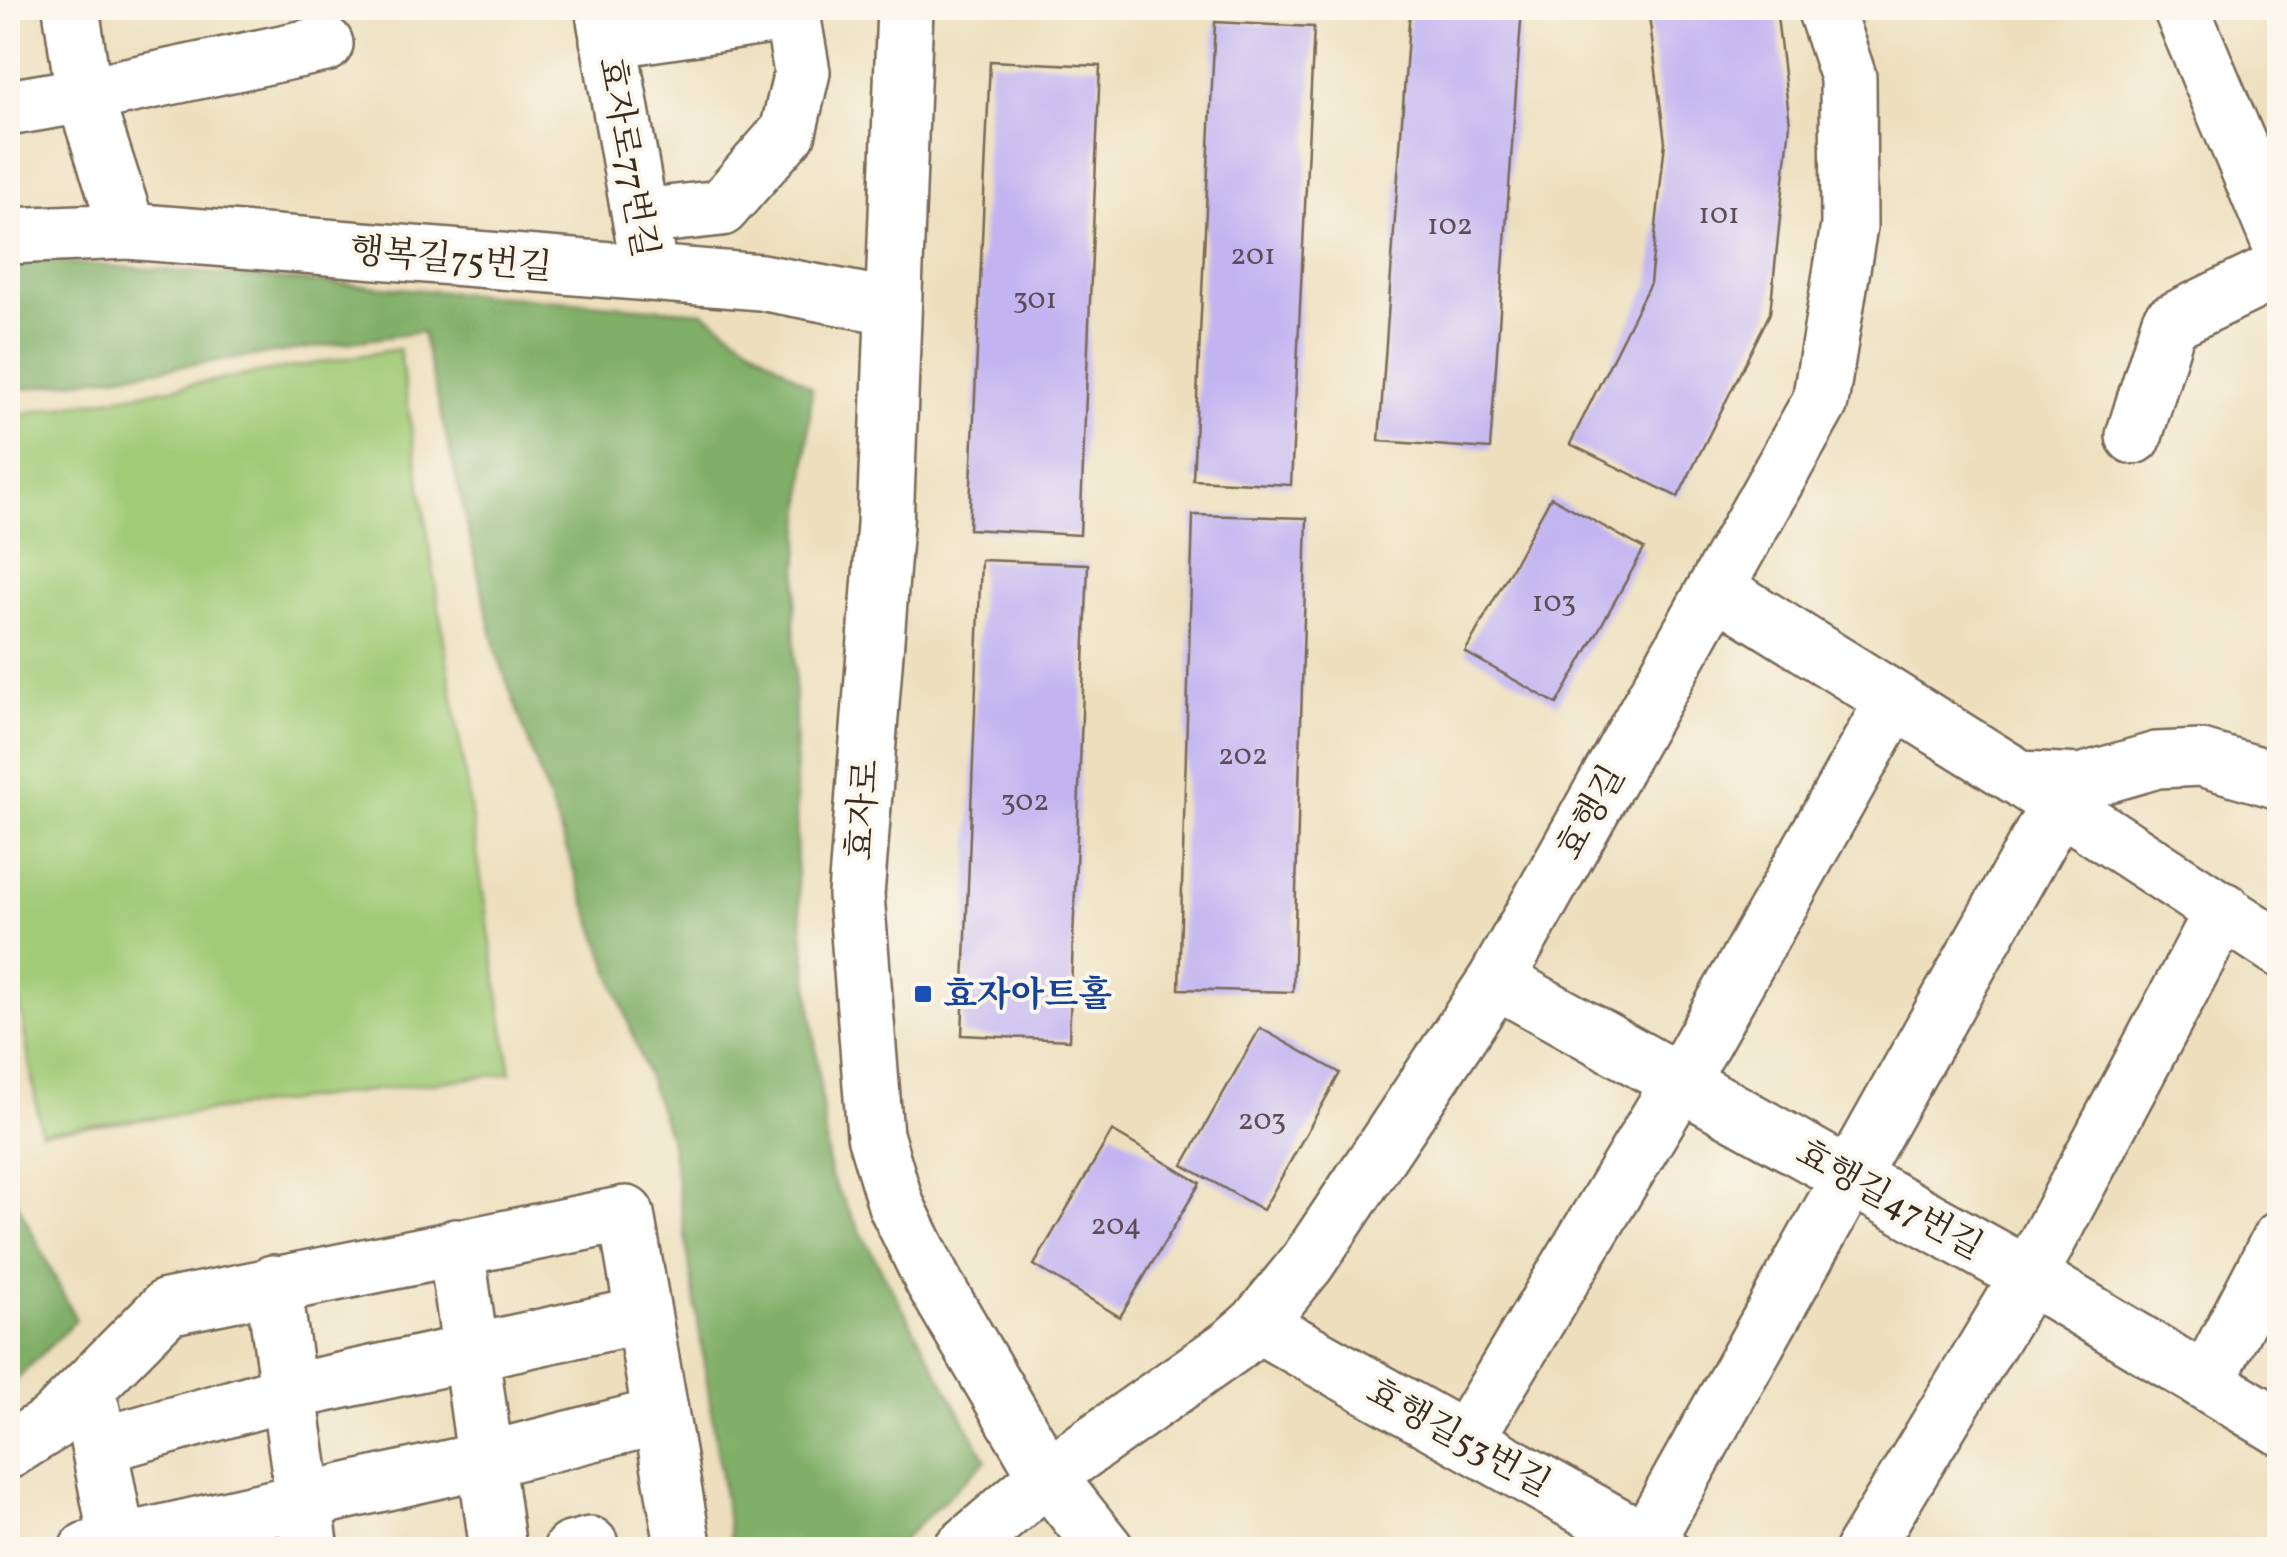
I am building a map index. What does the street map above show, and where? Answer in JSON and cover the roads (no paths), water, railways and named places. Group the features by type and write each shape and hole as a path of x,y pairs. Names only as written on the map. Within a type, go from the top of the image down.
{"street":[{"path":"71,8 84,95 128,231"},
{"name":"효자로","path":"906,8 884,525 856,896 875,1135 896,1205 933,1282 1047,1476 1106,1550"},
{"name":"효행길","path":"961,1550 1047,1476 1232,1346 1257,1324 1307,1263 1496,980 1716,589 1820,402 1849,226 1848,77 1825,8"},
{"path":"2181,8 2280,244"},
{"path":"640,217 721,208 788,132 802,72 792,10"},
{"name":"효자로77번길","path":"650,275 605,24 792,10"},
{"path":"8,108 325,44"},
{"name":"행복길75번길","path":"8,236 128,231 762,282 893,307"},
{"path":"2134,436 2169,323 2280,269"},
{"path":"1716,589 2040,792 2280,949"},
{"path":"1465,1440 1680,1082 1894,700"},
{"path":"2040,792 2157,760 2201,758 2280,781"},
{"path":"1654,1545 1850,1178 2040,792"},
{"path":"1863,1550 2029,1276 2223,910"},
{"name":"효행길47번길","path":"1496,980 2029,1276 2280,1427"},
{"path":"8,1451 52,1423 167,1307 626,1214 684,1550"},
{"path":"2206,1382 2280,1239"},
{"path":"456,1247 498,1550"},
{"path":"273,1283 308,1525"},
{"path":"99,1446 289,1392 643,1315"},
{"name":"효행길53번길","path":"1257,1324 1654,1545"},
{"path":"88,1387 99,1446 108,1547 308,1525 486,1460 660,1416"}],"place":[{"name":"효자아트홀","path":"923,994"}]}
